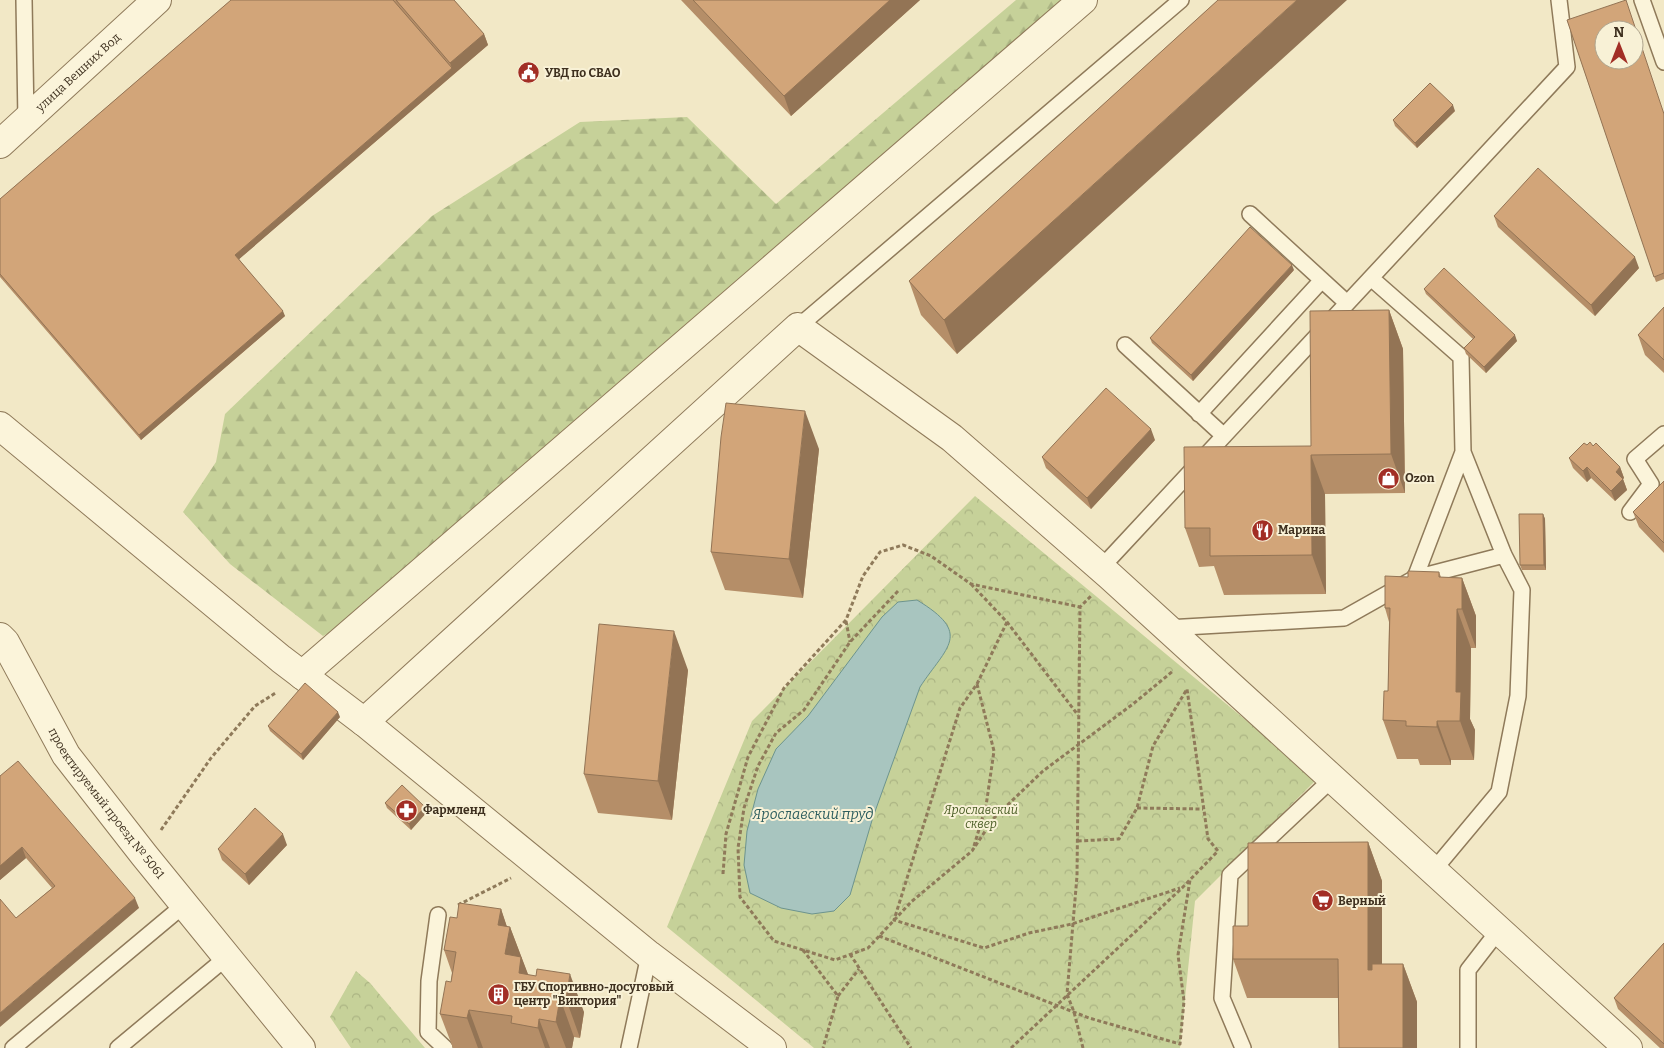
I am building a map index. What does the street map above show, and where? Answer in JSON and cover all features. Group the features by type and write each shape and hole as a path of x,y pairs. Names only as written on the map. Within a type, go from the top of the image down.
{"street":[{"name":"улица Вешних Вод","path":"0,144 157,0"},
{"path":"302,675 1083,0"},
{"path":"364,722 798,327 952,438 1106,572 1628,1048"},
{"path":"0,426 281,659 364,722 649,955 772,1048"},
{"name":"проектируемый проезд № 5061","path":"0,637 5,642 66,755 184,905 301,1048"}],"lane":[{"path":"24,0 26,121"},
{"path":"798,327 1182,0"},
{"path":"1106,572 1224,436 1567,67 1559,0"},
{"path":"1642,0 1664,62"},
{"path":"1250,214 1347,303"},
{"path":"1370,278 1461,357 1463,452 1504,555 1522,590 1518,696 1499,792 1433,871"},
{"path":"1199,414 1322,280"},
{"path":"1125,346 1224,436"},
{"path":"1630,512 1651,484 1635,459 1664,434"},
{"path":"1415,578 1463,452"},
{"path":"1166,628 1344,618 1415,578 1504,555"},
{"path":"1244,1048 1222,998 1230,875 1332,779"},
{"path":"12,1048 184,905"},
{"path":"438,915 428,981 428,1032 445,1048"},
{"path":"1468,1048 1468,970 1499,930"},
{"path":"629,1048 649,955"},
{"path":"118,1048 227,957"}],"path":[{"path":"723,874 726,834 748,757 784,688 846,620 863,576 880,552 903,546 931,556 971,584 1007,622 1078,715"},
{"path":"1083,1048 1074,1012 1067,994 1077,876 1080,607 1106,572"},
{"path":"971,584 1080,607"},
{"path":"898,591 850,642 804,710 776,733 758,766 744,808 738,848 740,896 774,941 835,960 868,948 911,902 972,851 994,818 1043,770 1133,704 1194,653"},
{"path":"846,620 850,642"},
{"path":"894,920 960,708 977,684 1007,622"},
{"path":"144,855 211,758 255,706 302,675"},
{"path":"972,851 986,806 994,751 977,684"},
{"path":"1011,1048 1182,888 1218,851 1208,839 1187,689 1154,746 1137,808 1119,839 1077,841"},
{"path":"1137,808 1203,809"},
{"path":"438,915 538,864"},
{"path":"879,936 1089,1018 1180,1044 1184,1002 1178,955 1190,879"},
{"path":"894,920 984,948 1029,933 1072,924 1182,888"},
{"path":"803,950 838,996"},
{"path":"850,954 911,1048"},
{"path":"823,1048 838,996 860,969"}],"green space":[{"path":"1016,0 1070,0 375,608 323,636 230,564 183,512 216,462 225,414 432,216 580,122 687,117 776,204"},
{"name":"Ярославский сквер","path":"975,496 1317,779 1195,901 1180,1048 814,1048 667,927 752,721"},
{"path":"356,971 370,983 425,1048 351,1048 330,1017"}],"water":[{"name":"Ярославский пруд","path":"917,600 945,622 950,632 950,641 939,661 920,687 873,817 850,895 834,911 812,914 781,908 750,893 744,865 747,831 758,789 776,749 808,716 882,617 898,602"}],"building":[{"path":"231,0 393,0 452,68 235,255 283,311 139,435 0,274 0,199"},
{"path":"396,0 454,0 484,34 450,63"},
{"path":"693,0 890,0 784,96"},
{"path":"1218,0 1297,0 944,320 909,281"},
{"path":"1626,0 1633,20 1594,20 1594,70 1644,70 1644,54 1664,114 1664,273 1654,277 1567,20"},
{"path":"1430,83 1453,105 1415,143 1393,120"},
{"path":"1538,168 1635,257 1591,305 1494,216"},
{"path":"1250,227 1292,265 1191,375 1150,338"},
{"path":"1444,268 1515,335 1484,367 1464,348 1475,337 1424,289"},
{"path":"1664,307 1664,360 1638,335"},
{"path":"1389,310 1391,454 1311,455 1312,555 1210,556 1210,528 1185,528 1184,447 1311,446 1310,311"},
{"path":"1106,388 1151,429 1087,498 1042,457"},
{"path":"726,403 805,411 789,559 711,552 721,437"},
{"path":"1590,442 1593,446 1596,443 1620,467 1616,472 1623,479 1611,491 1587,467 1583,471 1569,458 1584,443 1587,445"},
{"path":"1664,481 1664,543 1633,512"},
{"path":"1519,514 1543,514 1544,565 1520,565"},
{"path":"1408,571 1439,572 1439,577 1462,578 1462,609 1457,609 1456,692 1461,692 1460,721 1437,721 1437,727 1406,726 1406,721 1383,720 1384,691 1388,691 1390,608 1385,608 1385,576 1408,577"},
{"path":"599,624 674,631 658,781 584,774"},
{"path":"305,683 338,712 301,754 268,726"},
{"path":"18,761 135,898 0,1013 0,899 16,918 55,886 22,847 0,866 0,776"},
{"name":"Фармленд","path":"402,785 425,807 409,824 385,803"},
{"path":"255,808 283,834 245,874 218,849"},
{"path":"1368,842 1368,970 1372,970 1372,964 1403,964 1403,1048 1339,1048 1338,959 1233,959 1233,926 1248,926 1248,843"},
{"path":"459,903 501,909 498,925 510,927 505,954 521,957 519,973 536,976 537,969 570,974 566,999 560,998 556,1022 539,1019 538,1028 511,1023 512,1016 469,1010 467,1018 440,1014 446,981 451,982 456,952 444,950 450,917 457,918"},
{"path":"1664,943 1664,1044 1614,998"}],"place":[{"name":"УВД по СВАО","path":"529,73"},
{"name":"Ozon","path":"1389,478"},
{"name":"Марина","path":"1262,530"},
{"name":"Фармленд","path":"407,810"},
{"name":"Верный","path":"1322,901"},
{"name":"ГБУ Спортивно-досуговый центр \"Виктория\"","path":"498,994"}]}
